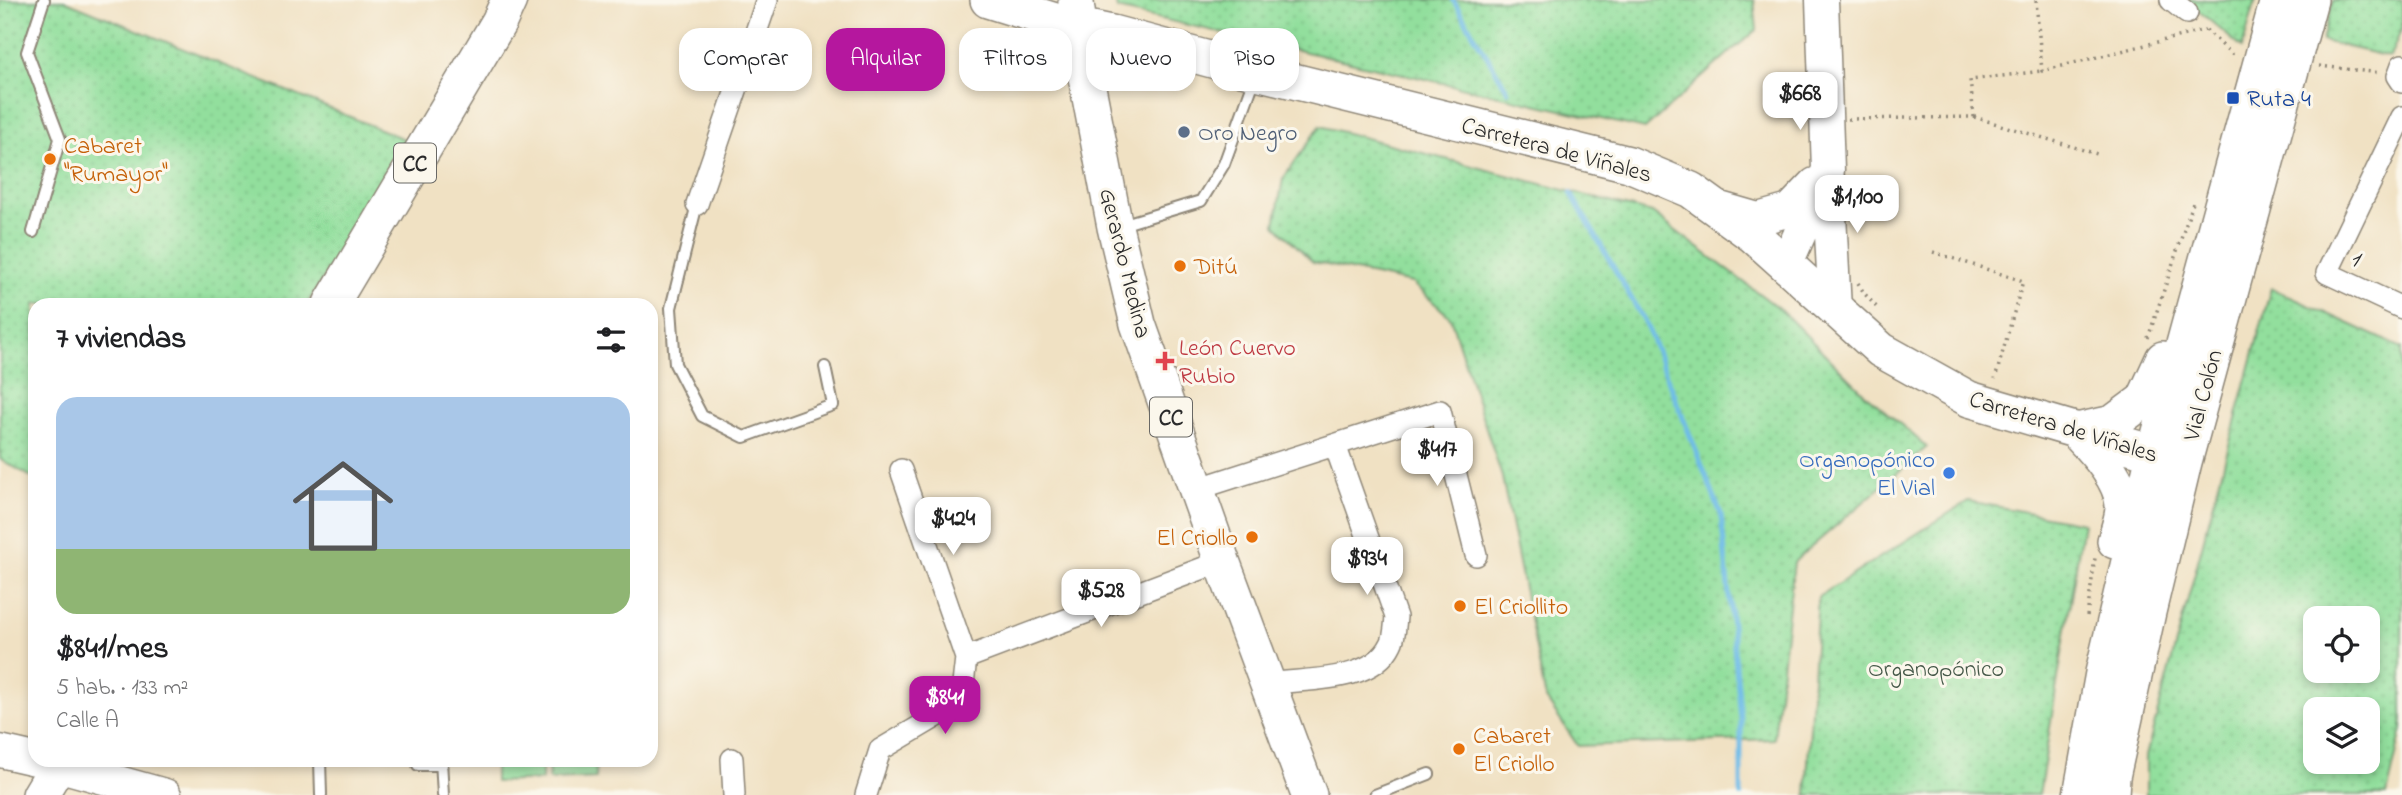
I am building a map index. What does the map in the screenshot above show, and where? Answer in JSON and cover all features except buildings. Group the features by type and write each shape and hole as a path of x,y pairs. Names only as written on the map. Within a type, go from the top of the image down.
{"main road":[{"name":"Carretera de Viñales","path":"988,0 1055,21 1078,13 1210,57"},
{"name":"Vial Colón","path":"2110,795 2146,624 2209,196 2278,0"},
{"name":"Vial Colón","path":"2081,795 2103,673 2310,0"},
{"name":"CC","path":"334,298 503,7"},
{"name":"Gerardo Medina","path":"1078,13 1086,77 1115,227 1138,324 1309,795"},
{"name":"Carretera de Viñales","path":"1299,82 1629,164 1691,190 1753,235 1881,350 1969,399 2169,458"},
{"path":"2076,431 2086,431 2113,423 2144,400 2183,313 2200,257 2209,196"},
{"path":"2076,431 2104,461 2115,481 2123,508 2110,566 2103,673"},
{"path":"40,795 46,767"}],"street":[{"path":"697,204 767,0"},
{"path":"1822,0 1835,309"},
{"name":"1","path":"2402,117 2328,273 2402,308"},
{"path":"1712,206 1758,219 1790,210 1828,170"},
{"path":"1786,265 1828,170"},
{"path":"1197,489 1440,411 1476,555"},
{"path":"1268,684 1330,679 1372,666 1391,644 1396,617 1335,445"},
{"path":"866,795 880,750 961,702 966,658 901,470"},
{"path":"966,658 1222,561"},
{"path":"0,751 28,756"},
{"path":"732,759 734,795"},
{"path":"71,767 164,795"}],"lane":[{"path":"33,232 61,139 27,52 44,0"},
{"path":"1115,227 1201,201 1224,164 1250,91"},
{"path":"697,204 671,308 675,364 702,416 744,437 833,405 825,368"},
{"path":"320,767 321,795"},
{"path":"441,767 443,795"},
{"path":"1375,795 1429,774"}],"path":[{"path":"2036,0 2042,71"},
{"path":"2179,7 2240,62 2244,50"},
{"path":"1974,117 1970,80 2042,71 2205,30"},
{"path":"2292,63 2401,74"},
{"path":"1826,119 1974,117 2097,154"},
{"path":"2146,345 2209,196"},
{"path":"1933,253 2023,281 1994,384"},
{"path":"1853,272 1864,293 1879,311"},
{"path":"2087,618 2096,550"}],"green space":[{"path":"0,0 64,0 409,141 311,298 28,298 28,475 0,459"},
{"path":"1115,0 1754,0 1757,30 1645,129 1299,50 1299,28 1210,28 1210,30 1117,9"},
{"path":"2186,0 2256,0 2242,48"},
{"path":"2333,0 2402,0 2402,28 2390,57 2322,41"},
{"path":"1320,126 1652,213 1781,310 1864,393 1927,447 1794,562 1774,739 1578,746 1546,699 1502,477 1450,317 1412,283 1313,262 1275,225 1283,179"},
{"path":"2271,288 2402,348 2402,729 2387,795 2146,795 2146,756"},
{"name":"Organopónico","path":"1968,501 2083,523 2039,795 1806,795 1818,597"},
{"path":"495,767 542,767 542,780 495,782"},
{"path":"548,767 595,767 596,778 549,780"}],"waterway":[{"path":"1453,0 1508,91"},
{"path":"1571,193 1646,324 1721,514 1741,718 1741,795"}],"place":[{"name":"Ruta 4","path":"2233,98"},
{"name":"Oro Negro","path":"1184,132"},
{"name":"Cabaret \"Rumayor\"","path":"50,159"},
{"name":"Ditú","path":"1180,266"},
{"name":"León Cuervo Rubio","path":"1165,361"},
{"name":"Organopónico El Vial","path":"1949,473"},
{"name":"El Criollo","path":"1252,537"},
{"name":"El Criollito","path":"1460,606"},
{"name":"Cabaret El Criollo","path":"1459,749"}]}
